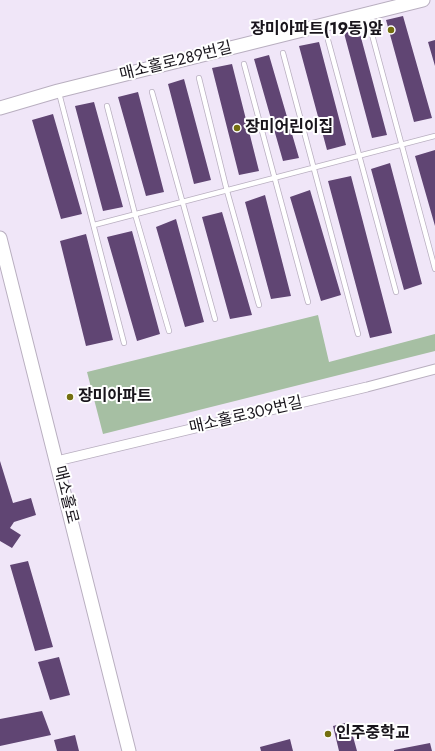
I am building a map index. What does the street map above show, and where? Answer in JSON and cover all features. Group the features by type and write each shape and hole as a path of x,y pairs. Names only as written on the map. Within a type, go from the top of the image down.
{"main road":[{"name":"매소홀로289번길","path":"0,108 58,91 423,0"},
{"name":"매소홀로","path":"0,238 129,751"}],"street":[{"name":"매소홀로309번길","path":"57,461 367,388 435,370"}],"lane":[{"path":"366,14 435,270"},
{"path":"328,40 396,292"},
{"path":"284,53 313,168 358,334"},
{"path":"244,64 308,302"},
{"path":"199,78 227,191 258,305"},
{"path":"58,91 124,344"},
{"path":"152,92 215,319"},
{"path":"107,106 135,214 169,331"},
{"path":"94,225 435,136"}],"green space":[{"path":"318,315 329,362 435,334 435,351 103,434 87,372"}],"building":[{"path":"403,16 432,118 414,122 386,20"},
{"path":"359,30 387,135 372,138 344,33"},
{"path":"435,40 435,66 428,42"},
{"path":"319,42 346,145 327,150 299,46"},
{"path":"269,55 299,158 283,161 254,59"},
{"path":"232,64 259,171 239,175 212,68"},
{"path":"184,79 211,180 194,184 168,84"},
{"path":"138,92 164,192 146,196 118,97"},
{"path":"94,102 123,207 103,211 75,106"},
{"path":"53,114 82,214 61,219 32,120"},
{"path":"435,150 435,226 415,156"},
{"path":"390,163 422,284 404,290 371,169"},
{"path":"351,176 392,333 370,338 328,181"},
{"path":"310,190 341,295 321,301 290,197"},
{"path":"265,195 291,296 271,299 245,202"},
{"path":"222,212 252,315 230,319 202,217"},
{"path":"176,219 204,322 185,327 156,227"},
{"path":"132,231 160,334 137,341 107,237"},
{"path":"86,234 113,340 86,346 60,241"},
{"path":"0,461 13,503 31,498 36,515 14,522 10,528 21,535 12,548 0,541"},
{"path":"28,561 53,647 35,651 10,565"},
{"path":"59,657 70,695 50,700 38,662"},
{"path":"42,711 51,735 0,746 0,719"},
{"path":"349,722 357,751 339,751 333,726"},
{"path":"75,735 79,751 57,751 54,740"},
{"path":"290,739 293,751 261,751 260,747"},
{"path":"430,743 432,751 394,751 394,750"}],"place":[{"name":"장미아파트(19동)앞","path":"391,30"},
{"name":"장미어린이집","path":"237,128"},
{"name":"장미아파트","path":"70,397"},
{"name":"인주중학교","path":"328,734"}]}
